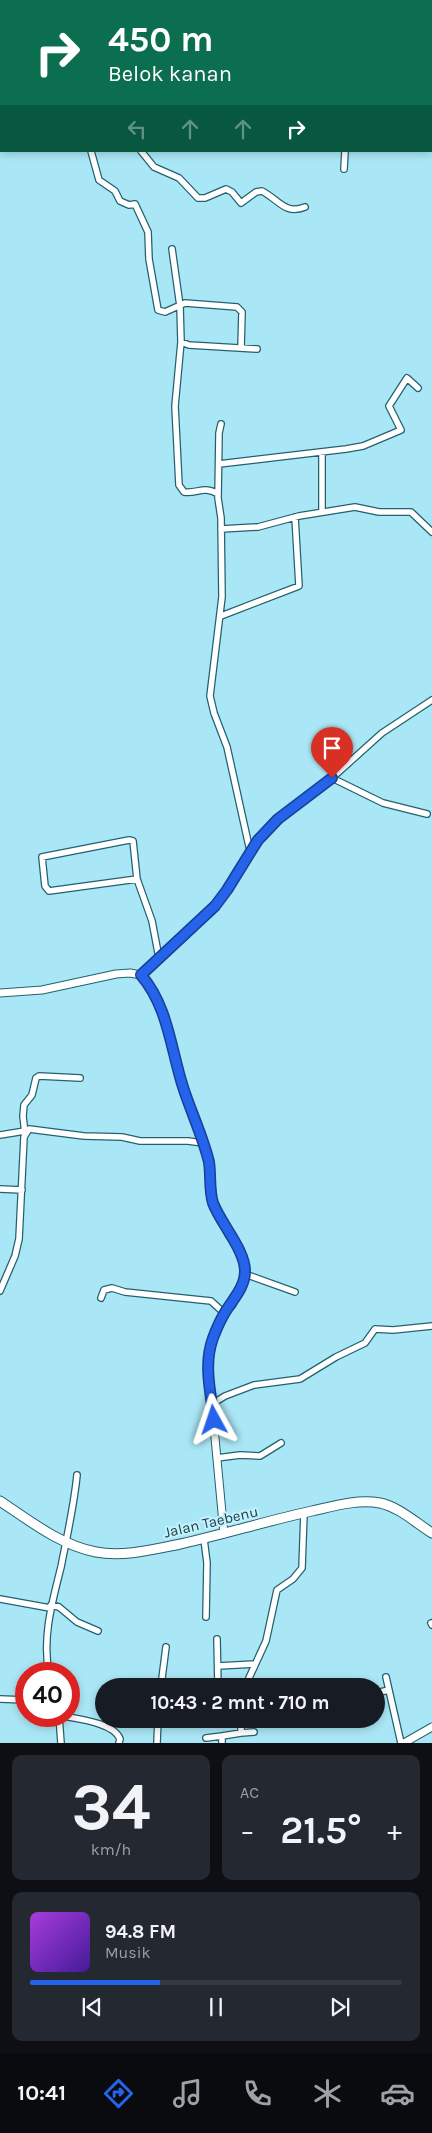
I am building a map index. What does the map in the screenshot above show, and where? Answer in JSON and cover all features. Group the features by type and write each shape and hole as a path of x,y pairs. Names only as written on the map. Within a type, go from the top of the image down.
{"main road":[{"name":"Jalan Taebenu","path":"0,1501 66,1543 107,1553 158,1548 204,1539 343,1504 379,1503 400,1512 432,1534"}],"street":[{"path":"91,152 99,180 115,191 120,201 124,204 135,204 143,218 148,232 149,259 158,310 165,312 191,303 240,309 242,312 241,348"},
{"path":"142,152 154,167 179,178 198,198 205,198 226,188 241,203 256,192 262,191 289,210 305,207"},
{"path":"344,169 345,152"},
{"path":"172,249 180,306 176,406 179,485 184,492 203,489 218,494"},
{"path":"180,342 189,345 257,349"},
{"path":"219,464 363,446 401,430 389,406 407,378 418,388"},
{"path":"221,424 218,433 221,616 210,696 227,747 250,851"},
{"path":"322,452 322,511"},
{"path":"221,529 258,527 322,511 355,507 379,512 411,512 432,532"},
{"path":"221,616 299,586 295,517"},
{"path":"141,975 215,906 227,890 250,851 278,819 332,778 382,733 432,700"},
{"path":"332,778 382,803 427,814"},
{"path":"137,879 49,891 45,886 42,857 131,840 134,846 137,879 152,922 160,958"},
{"path":"0,993 42,990 116,974 130,973 141,975 154,997 169,1030 180,1077 209,1162 213,1203 229,1235 237,1245 244,1263 244,1282 232,1305 224,1313 213,1338 208,1363 208,1380 224,1534"},
{"path":"0,1291 17,1247 25,1132 24,1104 32,1095 36,1078 39,1076 80,1078"},
{"path":"0,1135 34,1129 84,1136 122,1137 140,1141 188,1141 203,1143"},
{"path":"0,1189 22,1190"},
{"path":"245,1274 295,1292"},
{"path":"101,1298 104,1290 112,1288 125,1292 211,1301 224,1313"},
{"path":"212,1404 225,1396 254,1385 300,1379 336,1357 365,1343 375,1329 393,1330 432,1326"},
{"path":"217,1458 240,1455 260,1456 281,1443"},
{"path":"48,1662 46,1649 51,1607 74,1506 76,1475"},
{"path":"249,1678 266,1641 277,1590 293,1580 302,1568 304,1513"},
{"path":"204,1539 207,1563 206,1617"},
{"path":"0,1599 51,1607 59,1606 77,1622 98,1631"},
{"path":"217,1639 218,1678"},
{"path":"161,1678 166,1647"},
{"path":"218,1666 255,1664"},
{"path":"386,1677 402,1743 432,1727"},
{"path":"385,1691 389,1690"},
{"path":"0,1699 15,1700"},
{"path":"80,1719 107,1728 118,1734 119,1743"},
{"path":"61,1727 61,1743"},
{"path":"156,1743 157,1728"},
{"path":"241,1728 241,1733"},
{"path":"206,1738 254,1732"},
{"path":"222,1736 222,1743"}],"route":[{"path":"214,1420 207,1369 211,1346 224,1313 232,1305 244,1282 245,1268 237,1245 229,1235 213,1203 209,1162 180,1077 169,1030 164,1016 141,975 215,906 227,890 250,851 278,819 332,778"}]}
